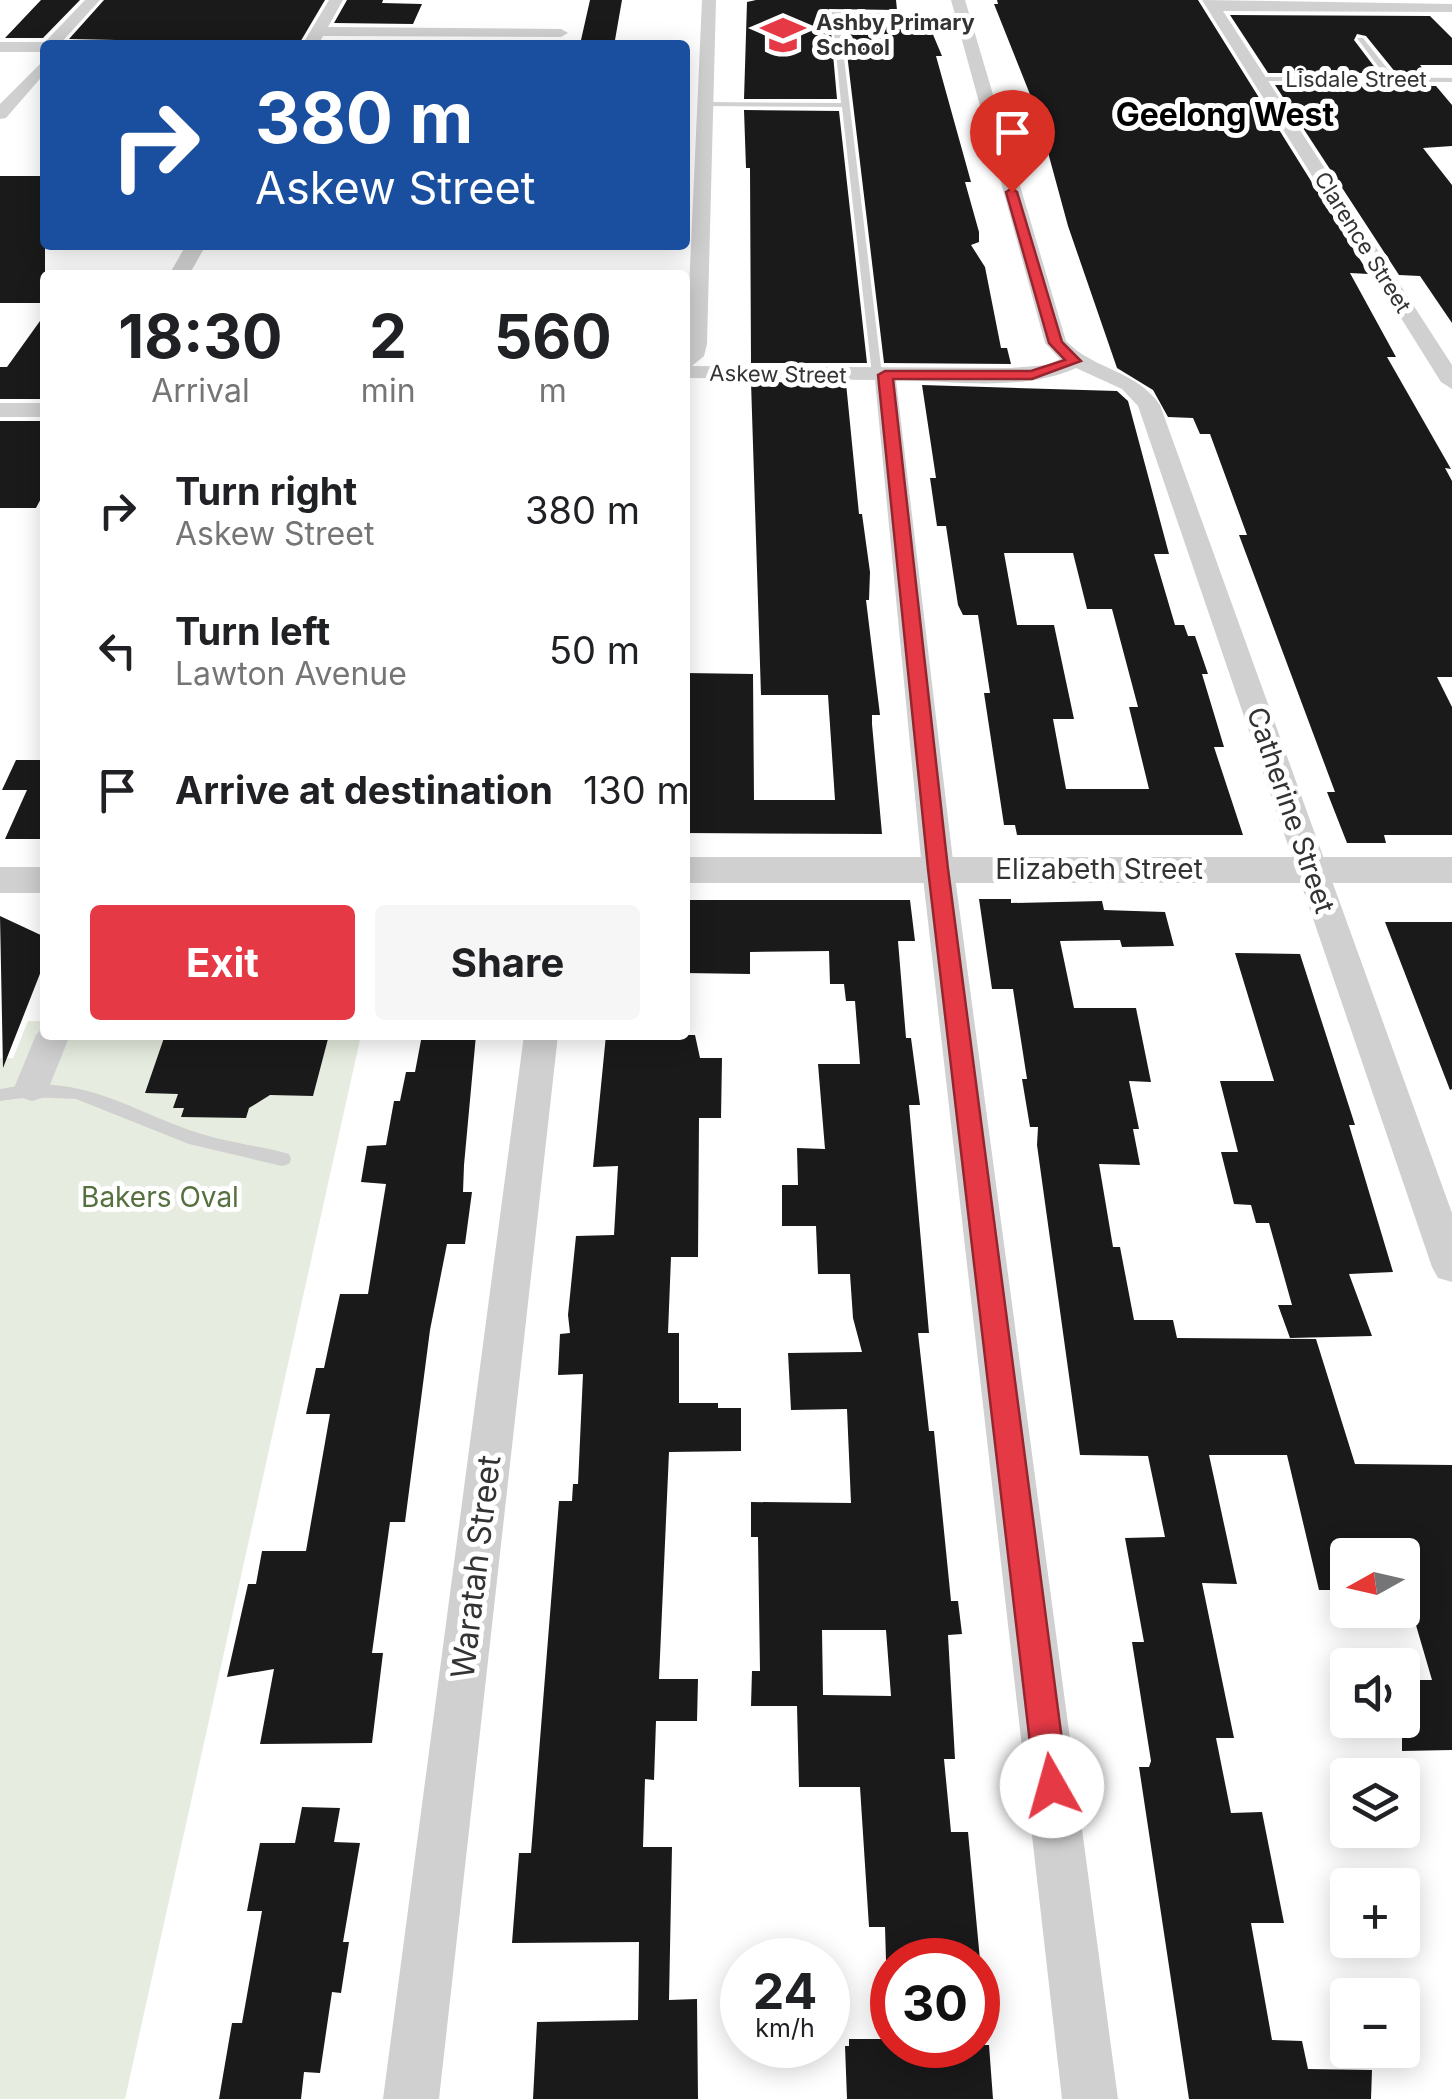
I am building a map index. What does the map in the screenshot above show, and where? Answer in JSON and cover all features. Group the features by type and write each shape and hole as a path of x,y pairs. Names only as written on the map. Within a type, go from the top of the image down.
{"street":[{"path":"54,40 93,0"},
{"path":"314,38 336,0"},
{"path":"690,358 696,344 709,0"},
{"path":"1211,4 1452,8"},
{"name":"Clarence Street","path":"1211,4 1452,382"},
{"path":"960,7 1056,343 1074,361"},
{"path":"314,38 562,33"},
{"path":"0,47 40,46"},
{"path":"0,114 40,70"},
{"name":"Catherine Street","path":"1074,361 1133,385 1149,405 1452,1266"},
{"name":"Askew Street","path":"690,372 1032,375 1074,361"},
{"path":"881,375 1090,2099"},
{"path":"0,410 40,410"},
{"name":"Elizabeth Street","path":"690,870 1452,870"},
{"path":"0,880 40,880"},
{"path":"16,1092 50,1040"},
{"name":"Waratah Street","path":"410,2099 540,1040"}],"lane":[{"path":"881,375 835,14 960,7"},
{"path":"1360,40 1391,80"},
{"name":"Lisdale Street","path":"1259,79 1452,80"},
{"path":"705,104 844,105"},
{"path":"16,1092 93,1094 189,1137 282,1158"}],"green space":[{"name":"Bakers Oval","path":"28,1021 40,1021 40,1040 360,1040 125,2099 0,2099 0,1058 13,1058"}],"building":[{"path":"41,0 80,0 43,38 5,38"},
{"path":"104,0 325,0 301,40 69,39"},
{"path":"347,0 422,4 413,24 334,23"},
{"path":"590,0 622,0 615,40 581,40"},
{"path":"896,0 897,10 829,9 837,99 744,99 747,2"},
{"path":"997,0 1198,0 1369,274 1350,273 1396,357 1387,357 1451,469 1445,468 1452,481 1452,677 1437,677 1452,707 1452,835 1384,835 1386,843 1347,843 1327,792 1335,792 1239,535 1247,535 1210,434 1200,434 1193,418 1168,417 1153,390 1117,368 1068,226 1037,112 994,4 998,4"},
{"path":"1230,15 1430,16 1452,38 1452,65 1420,65 1427,74 1396,73 1366,36 1357,34 1354,40 1379,73 1268,73"},
{"path":"843,20 912,20 929,25 942,56 936,56 971,182 965,182 979,242 971,245 985,267 1001,348 1007,348 1011,364 884,363"},
{"path":"1275,85 1436,86 1452,105 1452,146 1423,148 1452,185 1452,323 1420,276 1399,275"},
{"path":"744,110 839,111 867,363 751,363 750,168 746,168"},
{"path":"0,176 40,176 40,250 45,250 45,270 40,270 40,303 0,303"},
{"path":"40,321 40,399 0,399 0,367 7,367"},
{"path":"751,382 846,383 859,514 870,572 866,600 880,715 872,715 872,724 882,834 690,833 690,673 753,674 754,800 835,800 828,695 761,695"},
{"path":"922,385 1117,391 1128,401 1169,554 1154,554 1175,625 1184,625 1188,636 1195,636 1208,674 1202,674 1224,747 1214,747 1243,835 1017,835 1015,825 1004,825 984,693 990,693 978,615 963,615 958,605 946,526 937,526 930,478 936,478","holes":["1004,553 1073,553 1087,609 1112,609 1138,707 1129,707 1149,789 1066,789 1053,719 1074,719 1054,625 1017,625"]},
{"path":"0,421 40,421 40,500 36,508 0,508"},
{"path":"16,760 40,760 40,839 5,839 27,790 2,790"},
{"path":"979,899 1011,899 1011,903 1102,901 1104,910 1165,912 1174,946 1122,947 1120,940 1060,941 1074,1008 1136,1008 1151,1082 1129,1081 1139,1129 1133,1129 1140,1165 1099,1164 1113,1247 1120,1247 1134,1320 1173,1320 1177,1338 1316,1339 1355,1464 1452,1465 1452,1750 1402,1751 1402,1738 1420,1738 1420,1680 1432,1680 1417,1628 1420,1628 1420,1538 1330,1538 1330,1590 1319,1590 1287,1455 1209,1455 1237,1584 1202,1583 1234,1738 1216,1738 1231,1813 1262,1812 1284,1923 1251,1923 1272,2040 1302,2041 1308,2069 1372,2070 1371,2099 1189,2099 1139,1767 1149,1767 1151,1761 1132,1642 1144,1642 1125,1538 1165,1537 1148,1456 1080,1455 1037,1145 1038,1127 1030,1127 1013,989 992,989"},
{"path":"690,900 910,900 915,941 898,941 906,1038 911,1038 920,1105 909,1105 929,1333 918,1333 929,1431 934,1431 951,1601 958,1601 962,1634 948,1635 955,1759 944,1759 951,1832 968,1832 978,1938 885,1938 885,1927 869,1927 860,1787 799,1787 797,1706 751,1706 752,1671 760,1671 758,1537 751,1537 751,1502 851,1503 847,1409 791,1410 788,1353 862,1352 853,1318 850,1274 818,1274 816,1226 782,1226 782,1185 798,1185 797,1148 825,1149 818,1064 860,1064 855,1001 846,1001 844,984 830,984 829,951 750,952 750,974 690,973","holes":["822,1630 886,1630 891,1696 823,1695"]},
{"path":"0,916 40,935 40,974 3,1068"},
{"path":"1385,922 1452,922 1450,1090"},
{"path":"1235,953 1300,954 1355,1125 1349,1125 1393,1272 1349,1274 1372,1336 1290,1338 1278,1305 1292,1305 1269,1223 1256,1223 1251,1205 1234,1204 1221,1152 1238,1152 1220,1081 1274,1081"},
{"path":"690,1035 695,1035 700,1058 722,1058 721,1118 699,1118 698,1257 671,1257 668,1333 679,1333 679,1403 718,1403 718,1408 741,1408 741,1451 669,1452 659,1679 698,1679 697,1721 656,1721 654,1780 645,1779 643,1847 672,1847 669,2000 697,1999 698,2099 533,2099 537,2022 638,2020 639,1942 512,1943 519,1853 531,1853 559,1501 572,1501 573,1484 578,1484 583,1374 558,1375 560,1334 570,1333 568,1315 576,1236 614,1235 618,1166 593,1167 606,1040 690,1040"},
{"path":"163,1040 328,1040 313,1096 270,1095 249,1108 246,1118 181,1117 184,1108 173,1108 178,1094 145,1093"},
{"path":"421,1040 476,1040 464,1165 463,1192 472,1192 465,1244 447,1244 430,1330 405,1522 390,1522 372,1653 383,1653 372,1743 260,1744 274,1669 227,1677 248,1584 256,1584 262,1551 306,1551 330,1414 306,1414 316,1368 324,1368 340,1294 368,1294 386,1184 361,1182 367,1146 386,1145 394,1101 400,1101 406,1072 415,1072"},
{"path":"302,1807 340,1808 334,1842 360,1843 343,1942 349,1942 341,1993 332,1992 320,2073 304,2072 301,2099 219,2099 232,2023 242,2023 262,1911 247,1911 260,1843 295,1843"},
{"path":"850,2039 870,2039 870,2068 991,2068 993,2099 847,2099"}],"place":[{"name":"Ashby Primary School","path":"783,35"}],"district":[{"name":"Geelong West","path":"1225,115"}],"route":[{"path":"1012,192 1056,343 1074,361 1032,375 885,375 938,869 1052,1786"}]}
